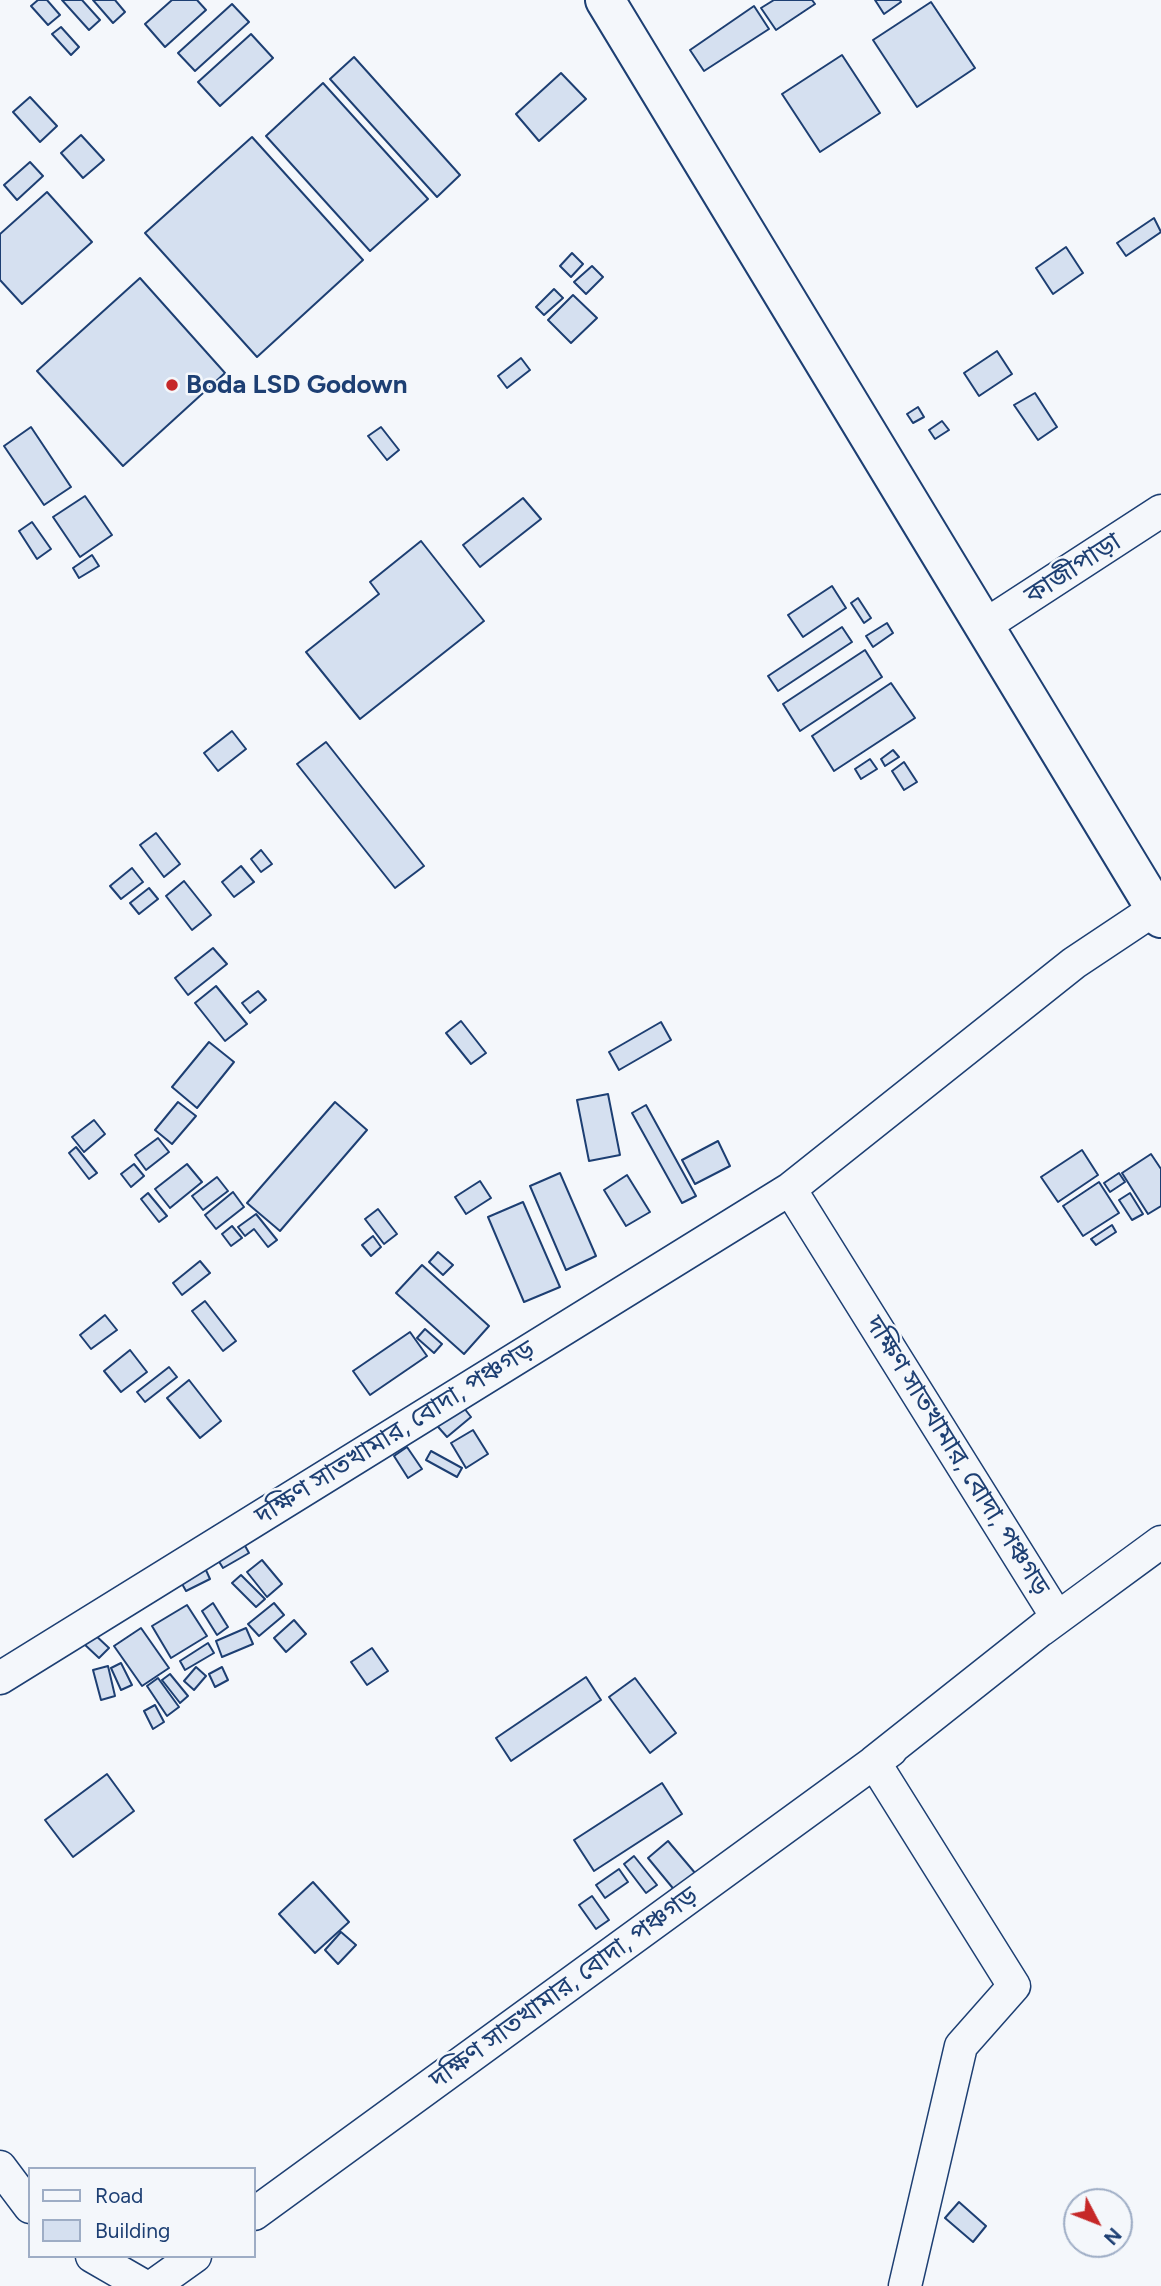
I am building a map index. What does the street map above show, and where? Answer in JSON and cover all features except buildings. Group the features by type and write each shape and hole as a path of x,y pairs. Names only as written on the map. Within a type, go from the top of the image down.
{"highway":[{"path":"605,0 1158,913"}],"street":[{"name":"কাজীপাড়া","path":"984,626 1161,511"},
{"name":"দক্ষিণ সাতখামার, বোদা, পঞ্চগড়","path":"0,1678 790,1189 1074,963 1158,913"},
{"name":"দক্ষিণ সাতখামার, বোদা, পঞ্চগড়","path":"790,1189 1057,1617"},
{"name":"দক্ষিণ সাতখামার, বোদা, পঞ্চগড়","path":"256,2213 874,1762 1057,1617 1161,1542"},
{"path":"874,1762 1014,1986 961,2046 905,2286"},
{"path":"0,2168 28,2204"},
{"path":"95,2258 144,2286"},
{"path":"153,2286 192,2258"}],"place":[{"name":"Boda LSD Godown","path":"172,385"}]}
